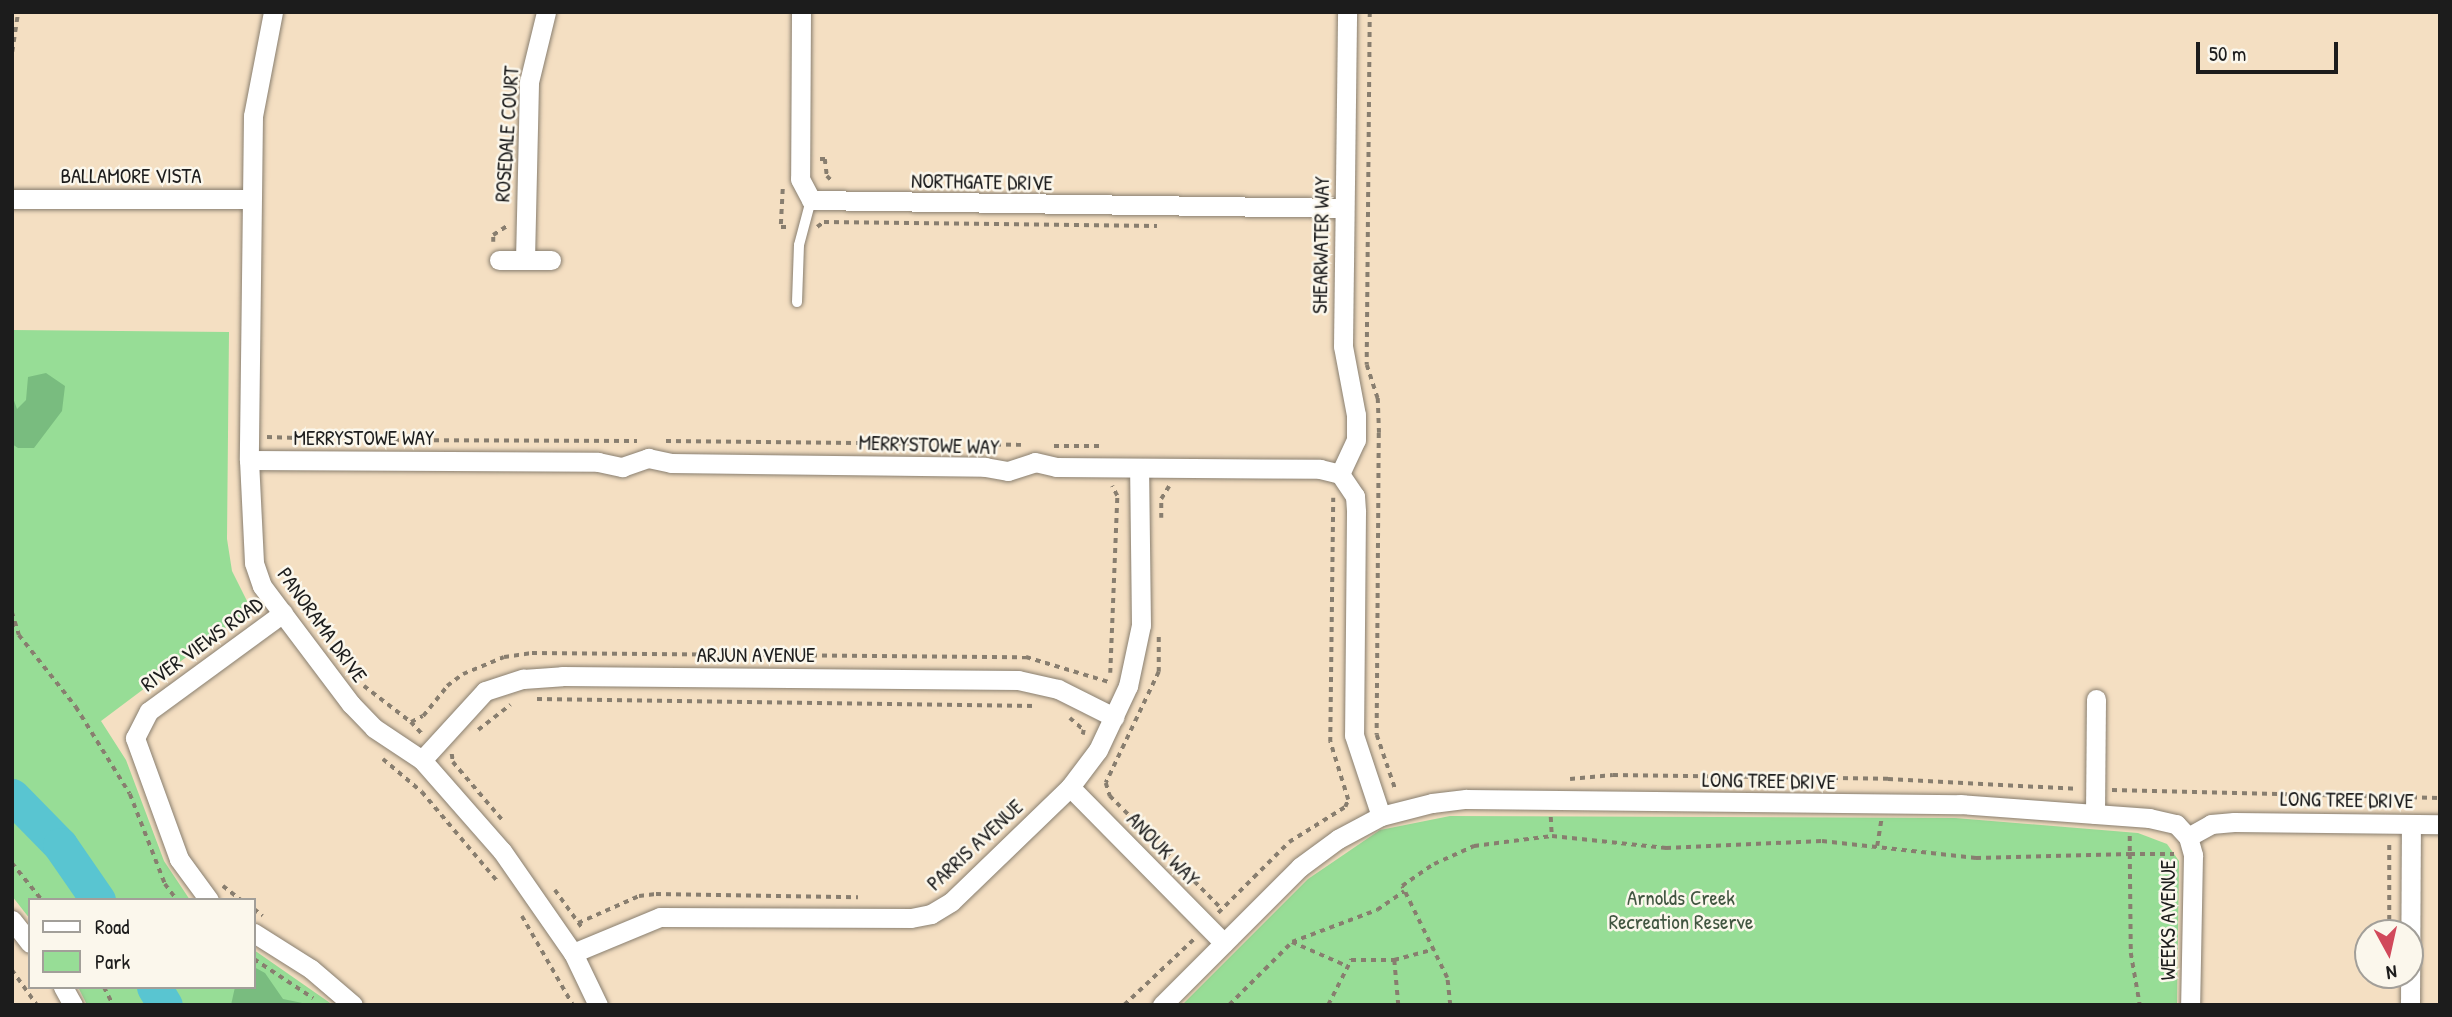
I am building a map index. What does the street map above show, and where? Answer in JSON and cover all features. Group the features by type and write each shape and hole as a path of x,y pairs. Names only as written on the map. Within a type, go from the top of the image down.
{"street":[{"name":"PANORAMA DRIVE","path":"273,12 253,116 249,460 254,563 262,586 351,704 374,728 422,760 502,850 573,953 598,1005"},
{"name":"ROSEDALE COURT","path":"524,260 529,82 546,12"},
{"path":"801,12 800,179 811,200"},
{"name":"SHEARWATER WAY","path":"1333,481 1356,440 1343,346 1347,12"},
{"name":"BALLAMORE VISTA","path":"12,199 251,199"},
{"name":"NORTHGATE DRIVE","path":"811,200 1344,208"},
{"path":"499,260 551,260"},
{"name":"MERRYSTOWE WAY","path":"249,460 598,462 622,467 648,458 671,463 985,467 1008,471 1035,462 1056,467 1320,469 1333,481"},
{"name":"PARRIS AVENUE","path":"573,953 660,917 911,918 931,914 951,902 1070,787 1098,750 1128,686 1141,625 1139,468"},
{"path":"1333,481 1355,496 1354,735 1381,816"},
{"name":"RIVER VIEWS ROAD","path":"208,898 179,859 135,738 149,711 283,613"},
{"name":"ARJUN AVENUE","path":"422,760 456,719 485,691 523,679 1018,680 1058,688 1114,717"},
{"path":"2095,814 2096,699"},
{"name":"ANOUK WAY","path":"1070,787 1224,943"},
{"name":"LONG TREE DRIVE","path":"1161,1005 1300,867 1338,839 1381,816 1466,799 1960,804 2095,814 2176,824 2191,846 2211,824 2440,824"},
{"path":"2410,1005 2411,824"},
{"name":"WEEKS AVENUE","path":"2190,1005 2191,846"},
{"path":"12,920 28,940"},
{"path":"256,934 311,969 353,1005"},
{"path":"64,989 73,1005"}],"lane":[{"path":"797,302 803,227 811,200"}],"path":[{"path":"12,52 18,12"},
{"path":"800,159 825,159 827,176 842,184"},
{"path":"1345,165 1368,167"},
{"path":"783,218 782,227 819,227 824,222 1160,226"},
{"path":"1124,1005 1207,926 1289,842 1345,807 1348,800 1330,742 1333,481"},
{"path":"1160,526 1161,499 1166,488 1175,482"},
{"path":"1082,740 1091,706 1109,682 1117,496 1112,486 1104,486"},
{"path":"12,612 19,635 76,707 130,794 165,884 176,898"},
{"path":"1160,632 1159,672 1106,783 1110,796 1222,909"},
{"path":"360,682 375,699 411,722 424,716 447,686 463,674 504,657 532,653 1026,657 1109,682"},
{"path":"526,698 1051,707"},
{"path":"469,739 495,713 518,702"},
{"path":"1066,715 1084,730"},
{"path":"461,747 452,754 453,762 510,831"},
{"path":"377,754 422,792 503,887"},
{"path":"1450,1005 1447,978 1402,886 1434,864 1474,846 1552,836 1666,848 1822,841 1976,858 2130,854 2191,846"},
{"path":"2389,845 2389,919"},
{"path":"2130,854 2131,953 2140,1005"},
{"path":"12,863 40,898"},
{"path":"546,880 595,943"},
{"path":"219,881 239,898"},
{"path":"1230,1005 1292,942 1377,910 1404,891"},
{"path":"578,923 630,900 656,894 868,897"},
{"path":"517,909 573,1005"},
{"path":"1292,942 1348,966"},
{"path":"1328,1005 1351,960 1394,960 1435,949"},
{"path":"256,960 323,1005"},
{"path":"1394,960 1398,1005"},
{"path":"12,970 37,1005"},
{"path":"105,989 113,1005"}],"green space":[{"path":"12,330 229,332 227,539 232,571 247,601 245,613 101,721 126,760 164,861 189,898 28,898 28,916 12,896"},
{"path":"46,373 65,386 62,411 34,448 18,448 12,444 12,395 17,409 26,400 28,377"},
{"name":"Arnolds Creek Recreation Reserve","path":"1450,816 1955,818 2138,833 2167,844 2179,861 2177,1005 1182,1005 1308,879 1380,830"},
{"path":"256,951 333,1005 87,1005 79,989 256,989"},
{"path":"256,968 265,973 283,999 312,1005 231,1005 235,989 256,989"}],"waterway":[{"path":"12,796 60,845 97,898"},
{"path":"155,989 165,1005"}]}
